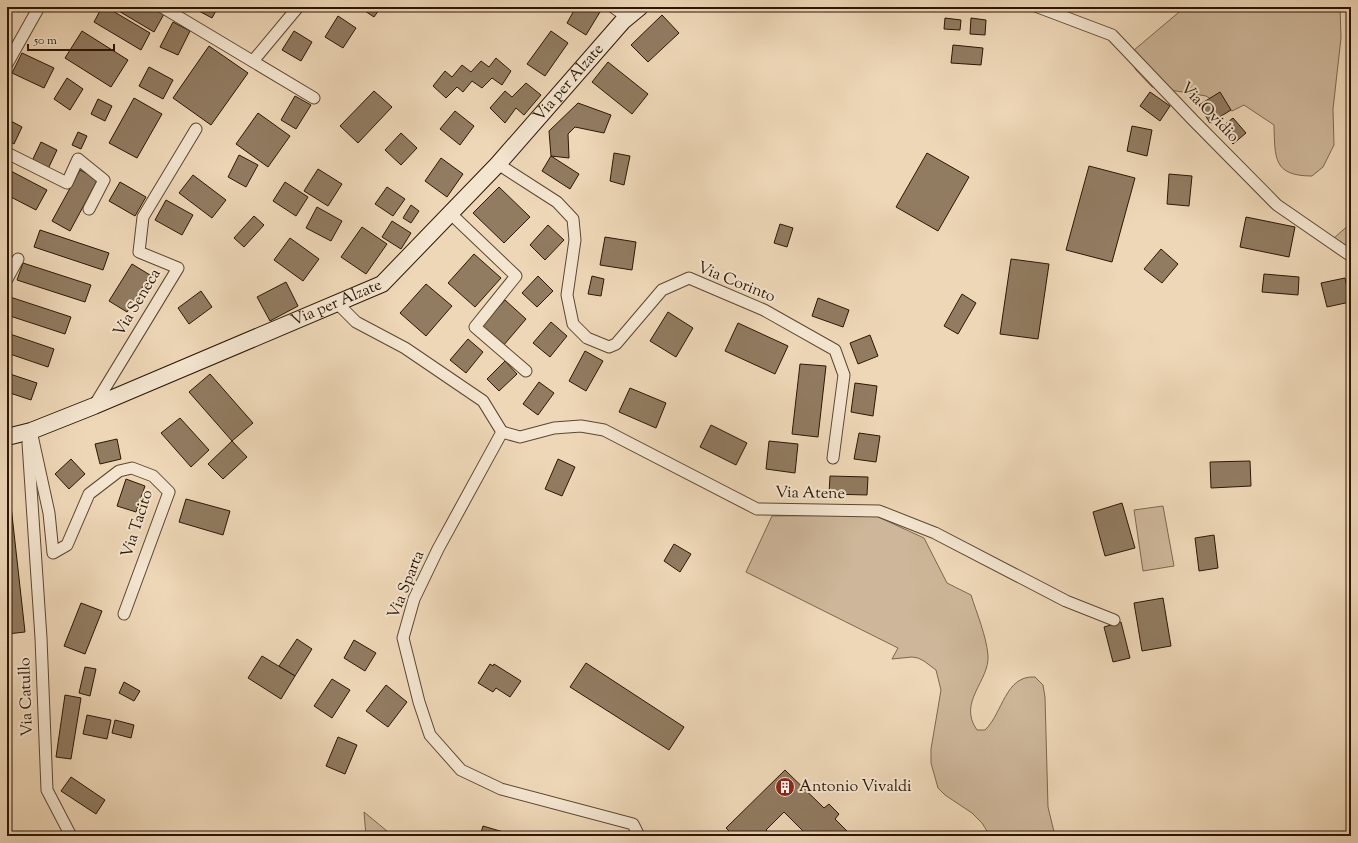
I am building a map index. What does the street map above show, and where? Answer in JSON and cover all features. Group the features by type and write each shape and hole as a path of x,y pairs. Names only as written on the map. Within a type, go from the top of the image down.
{"street":[{"path":"7,64 39,7"},
{"path":"162,7 314,98"},
{"path":"253,61 298,7"},
{"path":"613,7 627,17"},
{"name":"Via per Alzate","path":"7,437 29,432 94,406 382,284 498,164 627,17 640,7"},
{"name":"Via Ovidio","path":"1038,7 1112,34 1193,120 1277,205 1351,256"},
{"name":"Via Seneca","path":"94,406 178,268 139,252 143,217 196,129"},
{"path":"7,153 67,183 78,159 104,180 89,209"},
{"name":"Via Corinto","path":"498,164 557,202 573,219 575,240 567,295 573,324 587,338 609,347 616,344 662,290 689,278 764,310 835,350 844,375 833,458"},
{"path":"451,214 516,276 475,327 526,371"},
{"path":"7,279 18,259"},
{"path":"337,303 356,322 405,348 483,401 502,432"},
{"name":"Via Atene","path":"502,432 520,436 554,428 581,426 604,430 757,509 880,512 935,534 1066,601 1114,620"},
{"name":"Via Tacito","path":"29,432 48,513 53,553 67,545 89,494 119,471 132,468 153,476 169,492 124,614"},
{"name":"Via Catullo","path":"29,432 47,790 71,836"},
{"name":"Via Sparta","path":"502,432 438,549 414,599 403,638 430,735 461,770 501,789 633,824 639,836"}],"shaded area":[{"path":"1185,7 1340,7 1341,38 1333,109 1334,145 1323,167 1312,176 1290,173 1283,169 1276,156 1274,125 1244,105 1232,111 1206,96 1152,87 1136,70 1127,56"},
{"path":"1351,223 1351,250 1334,238"},
{"path":"1163,506 1174,566 1143,571 1134,510"},
{"path":"874,515 924,538 947,583 971,595 983,632 988,655 984,674 972,701 972,720 977,730 985,730 991,723 1011,688 1017,682 1025,678 1035,677 1043,685 1045,697 1048,807 1055,836 990,836 982,823 972,813 945,795 938,788 931,763 931,749 941,690 936,670 918,658 912,657 892,659 898,648 746,572 772,516"},
{"path":"364,812 393,836 366,836"}],"building":[{"path":"8,7 21,7 19,12"},
{"path":"102,7 106,7 150,33 141,50 94,22"},
{"path":"112,7 152,7 164,14 154,32"},
{"path":"198,7 218,7 212,18 197,10"},
{"path":"359,7 381,7 374,17"},
{"path":"576,7 603,7 586,35 567,23"},
{"path":"662,15 679,33 648,62 631,45"},
{"path":"338,16 356,28 343,48 325,37"},
{"path":"945,18 961,20 960,30 944,29"},
{"path":"971,18 986,20 985,35 970,34"},
{"path":"173,22 190,31 178,55 160,47"},
{"path":"82,31 128,60 111,87 65,58"},
{"path":"294,31 312,42 301,61 282,50"},
{"path":"551,31 568,43 545,76 527,64"},
{"path":"953,45 983,48 981,65 951,63"},
{"path":"209,46 248,73 211,125 173,98"},
{"path":"22,53 54,68 44,88 12,73"},
{"path":"496,58 511,71 502,85 492,78 482,88 472,81 463,92 457,87 446,98 433,86 445,71 452,77 462,65 471,72 481,61 489,67"},
{"path":"608,62 648,94 632,114 592,82"},
{"path":"149,67 173,80 163,99 139,86"},
{"path":"67,78 83,89 70,110 54,99"},
{"path":"526,83 541,95 524,115 516,108 505,123 490,108 505,91 512,97"},
{"path":"374,91 392,107 358,143 340,126"},
{"path":"1150,92 1170,106 1160,121 1140,106"},
{"path":"1220,92 1231,110 1210,123 1199,105"},
{"path":"295,96 311,105 296,129 281,120"},
{"path":"134,98 162,114 137,158 109,143"},
{"path":"98,99 112,106 105,121 91,114"},
{"path":"578,103 611,115 604,133 575,127 568,134 569,158 551,156 549,131"},
{"path":"455,111 474,126 460,145 440,129"},
{"path":"258,113 290,136 268,167 236,144"},
{"path":"1233,118 1246,133 1233,144 1220,128"},
{"path":"7,119 22,127 14,144 7,140"},
{"path":"1132,126 1152,130 1147,156 1127,151"},
{"path":"78,132 87,136 81,149 72,145"},
{"path":"401,133 417,148 401,165 385,150"},
{"path":"41,142 57,150 48,169 32,161"},
{"path":"614,153 630,156 624,185 610,181"},
{"path":"927,153 969,177 938,231 896,207"},
{"path":"239,155 258,165 246,187 228,177"},
{"path":"551,156 579,174 570,189 542,171"},
{"path":"441,158 463,174 447,197 425,181"},
{"path":"1089,166 1135,178 1112,262 1066,250"},
{"path":"7,169 47,190 36,210 7,195"},
{"path":"318,169 342,184 328,206 304,191"},
{"path":"80,170 98,179 70,231 52,221"},
{"path":"1169,174 1192,176 1189,206 1167,204"},
{"path":"193,175 226,200 212,218 179,193"},
{"path":"120,182 146,197 135,216 109,201"},
{"path":"285,182 308,197 296,216 273,201"},
{"path":"387,187 405,199 393,216 375,204"},
{"path":"499,187 530,217 504,243 473,213"},
{"path":"166,200 193,215 182,235 155,220"},
{"path":"411,205 419,211 411,223 403,218"},
{"path":"317,207 342,221 331,241 306,228"},
{"path":"254,216 264,225 244,247 234,238"},
{"path":"1246,217 1295,227 1289,257 1240,247"},
{"path":"392,221 411,233 401,249 382,237"},
{"path":"780,224 793,228 787,247 774,243"},
{"path":"548,225 564,240 545,260 530,245"},
{"path":"362,227 387,244 366,274 341,257"},
{"path":"40,230 109,253 103,270 34,247"},
{"path":"605,237 636,242 632,270 600,265"},
{"path":"290,238 319,259 303,281 274,260"},
{"path":"1161,249 1178,264 1162,283 1144,269"},
{"path":"474,254 501,278 475,307 448,283"},
{"path":"1011,259 1049,264 1038,339 1000,334"},
{"path":"23,263 91,285 85,302 17,280"},
{"path":"132,264 150,275 127,312 109,301"},
{"path":"1264,274 1299,277 1298,295 1262,292"},
{"path":"538,276 553,291 537,307 522,293"},
{"path":"592,276 604,279 601,296 588,294"},
{"path":"1345,278 1350,302 1327,307 1321,283"},
{"path":"286,282 298,306 270,321 257,297"},
{"path":"426,284 452,306 426,336 400,313"},
{"path":"201,291 212,307 189,324 178,308"},
{"path":"962,294 976,303 958,334 944,326"},
{"path":"7,296 71,317 65,334 7,315"},
{"path":"818,298 849,310 843,327 812,316"},
{"path":"505,300 526,319 503,346 481,327"},
{"path":"668,312 693,328 676,357 650,341"},
{"path":"551,322 567,336 550,357 533,343"},
{"path":"738,323 788,346 775,374 725,351"},
{"path":"7,333 54,349 48,367 7,353"},
{"path":"870,335 878,356 858,364 850,343"},
{"path":"468,339 483,352 466,373 450,360"},
{"path":"585,351 603,361 586,391 569,381"},
{"path":"505,361 517,374 499,391 487,379"},
{"path":"800,364 826,366 818,437 792,434"},
{"path":"7,373 37,383 31,400 7,392"},
{"path":"210,374 253,423 232,441 189,392"},
{"path":"539,382 554,393 538,415 523,404"},
{"path":"855,383 877,386 873,416 851,412"},
{"path":"630,388 666,403 656,428 619,412"},
{"path":"180,418 209,450 191,467 161,433"},
{"path":"711,425 747,443 736,465 700,447"},
{"path":"859,433 880,436 876,462 854,459"},
{"path":"117,439 121,459 100,464 95,444"},
{"path":"232,441 247,457 223,479 208,464"},
{"path":"769,441 798,444 795,473 766,469"},
{"path":"71,459 85,474 69,489 55,474"},
{"path":"558,459 575,467 562,496 545,489"},
{"path":"1250,461 1251,486 1211,488 1210,462"},
{"path":"830,476 868,477 867,495 829,494"},
{"path":"126,479 145,486 136,512 117,506"},
{"path":"186,499 230,511 223,535 179,522"},
{"path":"1122,503 1135,548 1105,556 1093,512"},
{"path":"7,506 11,506 25,632 7,634"},
{"path":"1214,535 1218,568 1199,571 1195,538"},
{"path":"674,544 691,554 680,572 664,561"},
{"path":"1163,598 1171,646 1142,651 1134,603"},
{"path":"81,603 102,611 85,654 64,646"},
{"path":"1121,622 1130,658 1113,662 1104,627"},
{"path":"297,639 312,649 295,676 279,666"},
{"path":"354,640 376,653 365,671 344,658"},
{"path":"262,656 295,676 281,699 248,678"},
{"path":"586,663 684,727 669,750 570,687"},
{"path":"490,664 493,666 494,664 521,681 510,697 496,688 493,692 478,683"},
{"path":"85,667 96,669 90,696 79,693"},
{"path":"332,679 350,690 332,718 314,706"},
{"path":"124,682 140,691 134,701 119,693"},
{"path":"386,685 407,702 388,727 366,711"},
{"path":"65,695 81,698 71,759 56,757"},
{"path":"87,715 111,720 107,739 83,734"},
{"path":"115,720 134,725 131,738 112,733"},
{"path":"338,737 357,745 345,774 326,766"},
{"name":"Antonio Vivaldi","path":"785,770 824,808 829,804 839,814 835,819 852,836 808,836 784,812 766,830 772,836 734,836 726,828"},
{"path":"71,777 105,800 96,814 61,791"},
{"path":"483,826 517,836 480,836"}],"place":[{"name":"Antonio Vivaldi","path":"785,787"}]}
